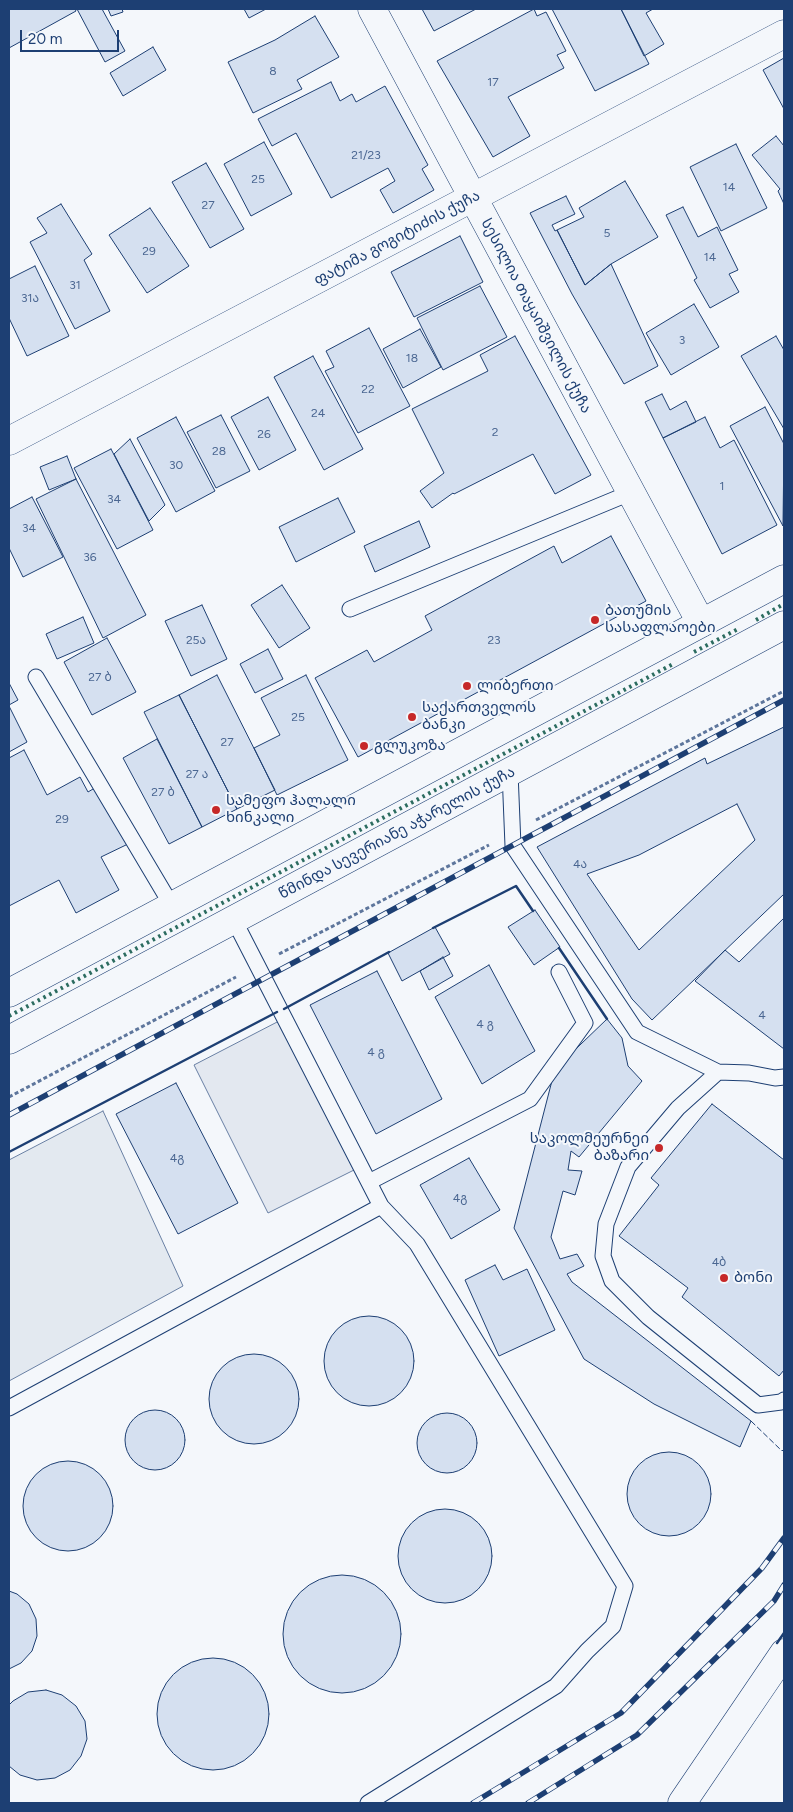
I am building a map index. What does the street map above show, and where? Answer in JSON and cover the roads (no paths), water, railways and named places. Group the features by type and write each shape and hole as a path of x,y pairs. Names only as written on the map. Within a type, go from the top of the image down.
{"main road":[{"name":"სესილია თაყაიშვილის ქუჩა","path":"372,9 701,623"},
{"name":"ფატიმა გოგიტიძის ქუჩა","path":"9,441 784,34"},
{"path":"9,993 784,579"},
{"name":"წმინდა სევერიანე აჭარელის ქუჩა","path":"9,1040 784,625"},
{"path":"682,1803 780,1668"}],"lane":[{"path":"350,609 630,493"},
{"path":"36,677 172,906"},
{"path":"510,772 513,846 637,1032 718,1072 748,1073 775,1078 784,1077"},
{"path":"234,920 381,1206 417,1244 625,1586 613,1626 556,1686 368,1803"},
{"path":"369,1182 530,1099 585,1024 559,972"},
{"path":"718,1072 678,1108 628,1167 606,1224 603,1256 612,1281 648,1317 758,1405 784,1400"},
{"path":"9,1408 381,1206"}],"railway":[{"path":"9,1115 784,700"},
{"path":"473,1803 621,1713 762,1568 784,1538"},
{"path":"528,1803 637,1735 774,1601 784,1585"}],"place":[{"name":"ბათუმის სასაფლაოები","path":"595,620"},
{"name":"ლიბერთი","path":"467,686"},
{"name":"საქართველოს ბანკი","path":"412,717"},
{"name":"გლუკოზა","path":"364,746"},
{"name":"სამეფო ჰალალი ხინკალი","path":"216,810"},
{"name":"საკოლმეურნეი ბაზარი","path":"659,1148"},
{"name":"ბონი","path":"724,1278"}]}
